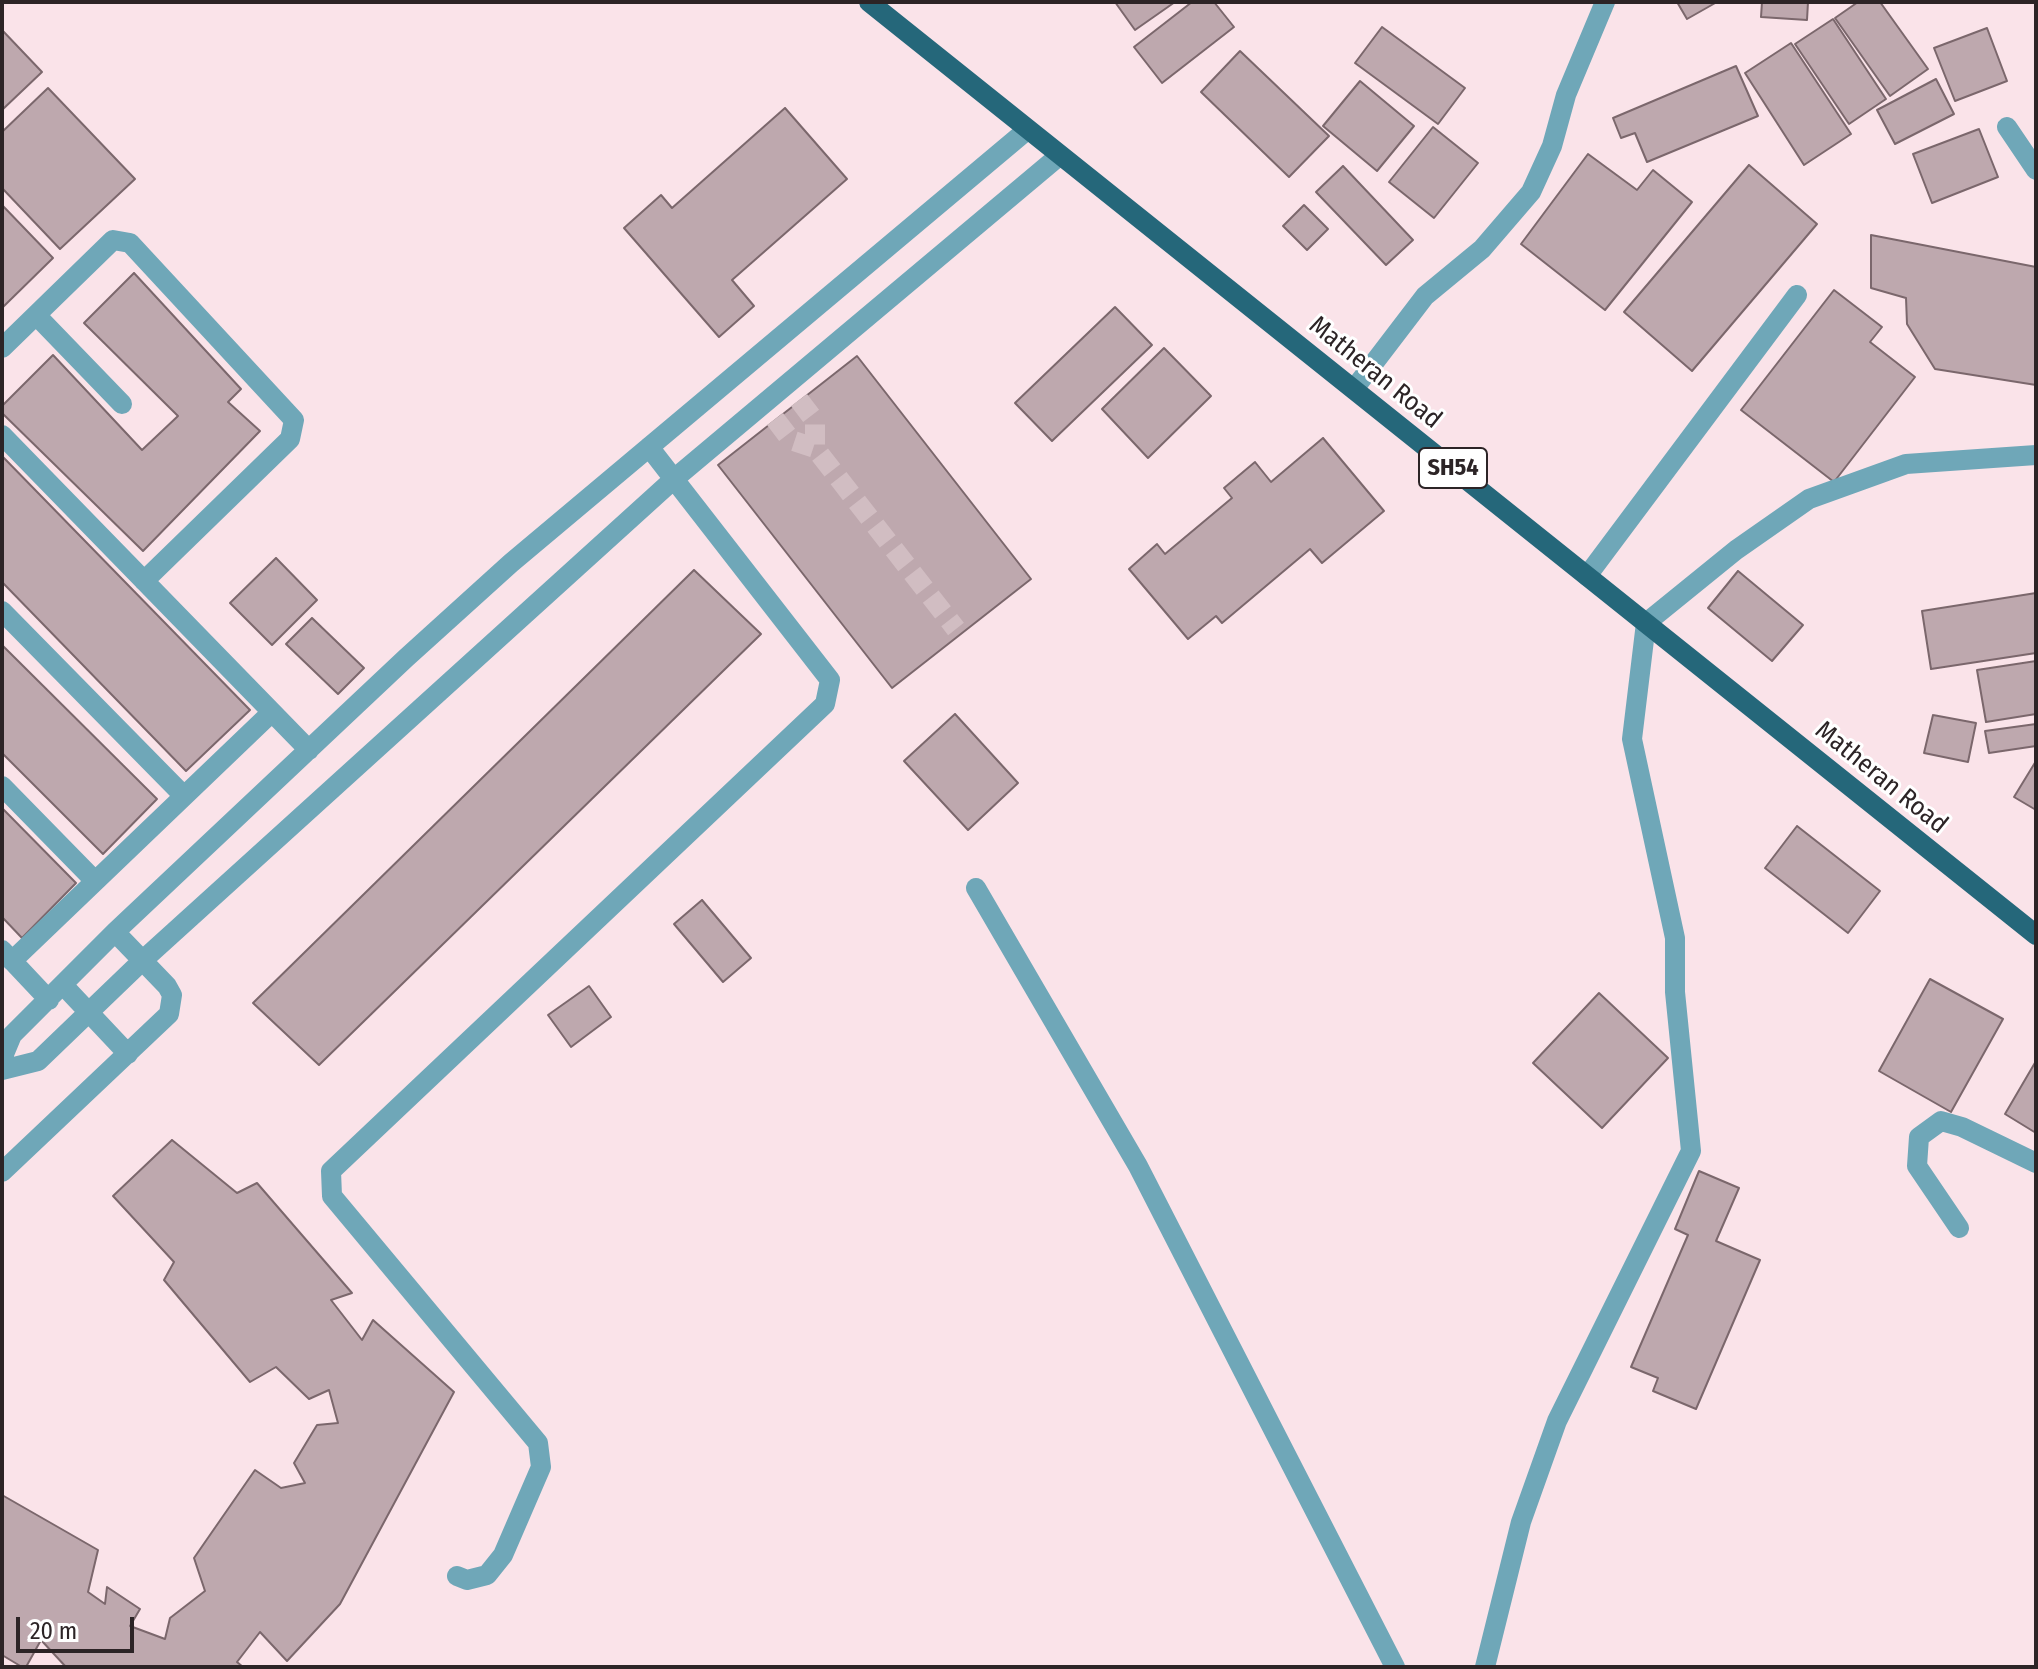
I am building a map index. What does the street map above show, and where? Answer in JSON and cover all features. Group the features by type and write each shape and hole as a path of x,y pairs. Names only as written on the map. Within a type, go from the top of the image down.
{"main road":[{"name":"Matheran Road","path":"869,2 2036,935"}],"street":[{"path":"1354,389 1425,296 1482,249 1531,192 1552,146 1566,95 1605,2"},
{"path":"2007,127 2036,170"},
{"path":"2,1059 12,1035 115,932 499,574 1027,130"},
{"path":"2,1070 38,1061 142,961 674,479 793,392 1059,156"},
{"path":"2,348 113,240 130,243 294,420 290,439 144,581"},
{"path":"1587,576 1797,295"},
{"path":"36,315 122,404"},
{"path":"2,435 309,750"},
{"path":"457,1576 467,1580 487,1575 503,1555 541,1467 538,1443 332,1196 331,1171 825,704 830,680 649,447"},
{"path":"1485,1667 1521,1522 1557,1421 1691,1151 1675,992 1675,938 1632,739 1646,623 1736,550 1809,499 1906,464 2036,455"},
{"path":"2,611 184,796"},
{"path":"128,1054 90,1013 57,993 7,955 95,881 272,712"},
{"path":"2,786 95,881"},
{"path":"976,888 1138,1166 1395,1667"},
{"path":"2,1172 169,1014 172,995 115,932"},
{"path":"1959,1228 1917,1166 1919,1137 1941,1121 1962,1127 2036,1163"}],"building":[{"path":"1115,2 1175,2 1135,30"},
{"path":"1192,2 1214,2 1234,27 1162,83 1134,47"},
{"path":"1677,2 1717,2 1687,19"},
{"path":"1762,2 1808,2 1807,20 1761,17"},
{"path":"1858,2 1880,2 1928,69 1890,96 1835,18"},
{"path":"1833,19 1886,99 1849,124 1795,44"},
{"path":"1382,27 1465,88 1438,124 1355,63"},
{"path":"1987,28 2007,81 1955,101 1934,48"},
{"path":"2,30 42,72 2,110"},
{"path":"1791,43 1851,134 1804,165 1745,73"},
{"path":"1240,51 1329,136 1289,177 1201,92"},
{"path":"1736,66 1758,116 1647,162 1635,133 1621,138 1613,118"},
{"path":"1936,79 1954,114 1895,144 1877,110"},
{"path":"1360,81 1414,126 1377,171 1323,126"},
{"path":"48,88 135,179 60,249 2,188 2,132"},
{"path":"785,108 847,179 732,280 754,306 719,337 624,228 661,195 672,208"},
{"path":"1433,127 1478,163 1434,218 1389,182"},
{"path":"1979,129 1998,177 1932,203 1913,154"},
{"path":"1588,154 1637,190 1653,170 1692,202 1605,310 1521,244"},
{"path":"1749,165 1817,224 1692,371 1624,312"},
{"path":"1343,166 1413,240 1386,265 1316,192"},
{"path":"2,205 53,258 2,308"},
{"path":"1304,205 1328,229 1307,250 1283,226"},
{"path":"1871,235 2036,267 2036,385 1935,369 1907,324 1906,298 1871,288"},
{"path":"134,273 241,389 228,402 260,431 143,551 2,413 2,406 53,355 142,450 178,416 84,323"},
{"path":"1834,290 1882,327 1870,342 1915,377 1834,482 1741,410"},
{"path":"1115,307 1152,345 1052,441 1015,403"},
{"path":"1164,348 1211,396 1148,458 1102,409"},
{"path":"857,356 1031,579 892,688 718,465"},
{"path":"1323,438 1384,511 1322,563 1310,549 1222,623 1216,616 1188,639 1129,569 1157,544 1165,554 1232,498 1224,488 1255,462 1271,482"},
{"path":"2,456 250,710 186,771 2,582"},
{"path":"276,558 317,600 272,645 230,603"},
{"path":"694,570 761,634 319,1065 253,1003"},
{"path":"1738,571 1803,625 1772,661 1708,608"},
{"path":"2036,593 2036,653 1931,669 1922,611"},
{"path":"312,618 364,668 338,694 286,644"},
{"path":"2,645 157,799 103,854 2,753"},
{"path":"2036,661 2036,714 1986,722 1977,670"},
{"path":"955,714 1018,783 968,830 904,761"},
{"path":"1933,715 1976,723 1968,762 1924,753"},
{"path":"2036,724 2036,746 1989,753 1985,731"},
{"path":"2036,761 2036,810 2014,797"},
{"path":"2,808 76,883 22,938 2,917"},
{"path":"1797,826 1880,891 1848,933 1765,868"},
{"path":"702,900 751,958 723,982 674,924"},
{"path":"1930,979 2003,1019 1951,1112 1879,1071"},
{"path":"589,986 611,1017 571,1047 548,1015"},
{"path":"1599,993 1668,1058 1602,1128 1533,1063"},
{"path":"2036,1061 2036,1133 2005,1114"},
{"path":"172,1140 237,1193 257,1183 352,1293 331,1300 362,1340 373,1320 454,1392 340,1604 287,1661 260,1632 237,1662 243,1667 66,1667 41,1640 26,1667 22,1667 2,1655 2,1495 98,1550 88,1592 105,1604 107,1587 140,1609 130,1626 165,1639 170,1618 205,1591 194,1558 255,1470 281,1488 305,1483 294,1463 317,1425 338,1423 329,1390 309,1399 276,1367 250,1382 164,1280 174,1262 113,1196"},
{"path":"1699,1171 1739,1188 1716,1241 1760,1260 1696,1409 1653,1391 1658,1378 1631,1367 1688,1235 1675,1229"}],"tunnel":[{"path":"799,400 815,421 815,448"},
{"path":"775,419 791,440 815,448 956,629"}]}
